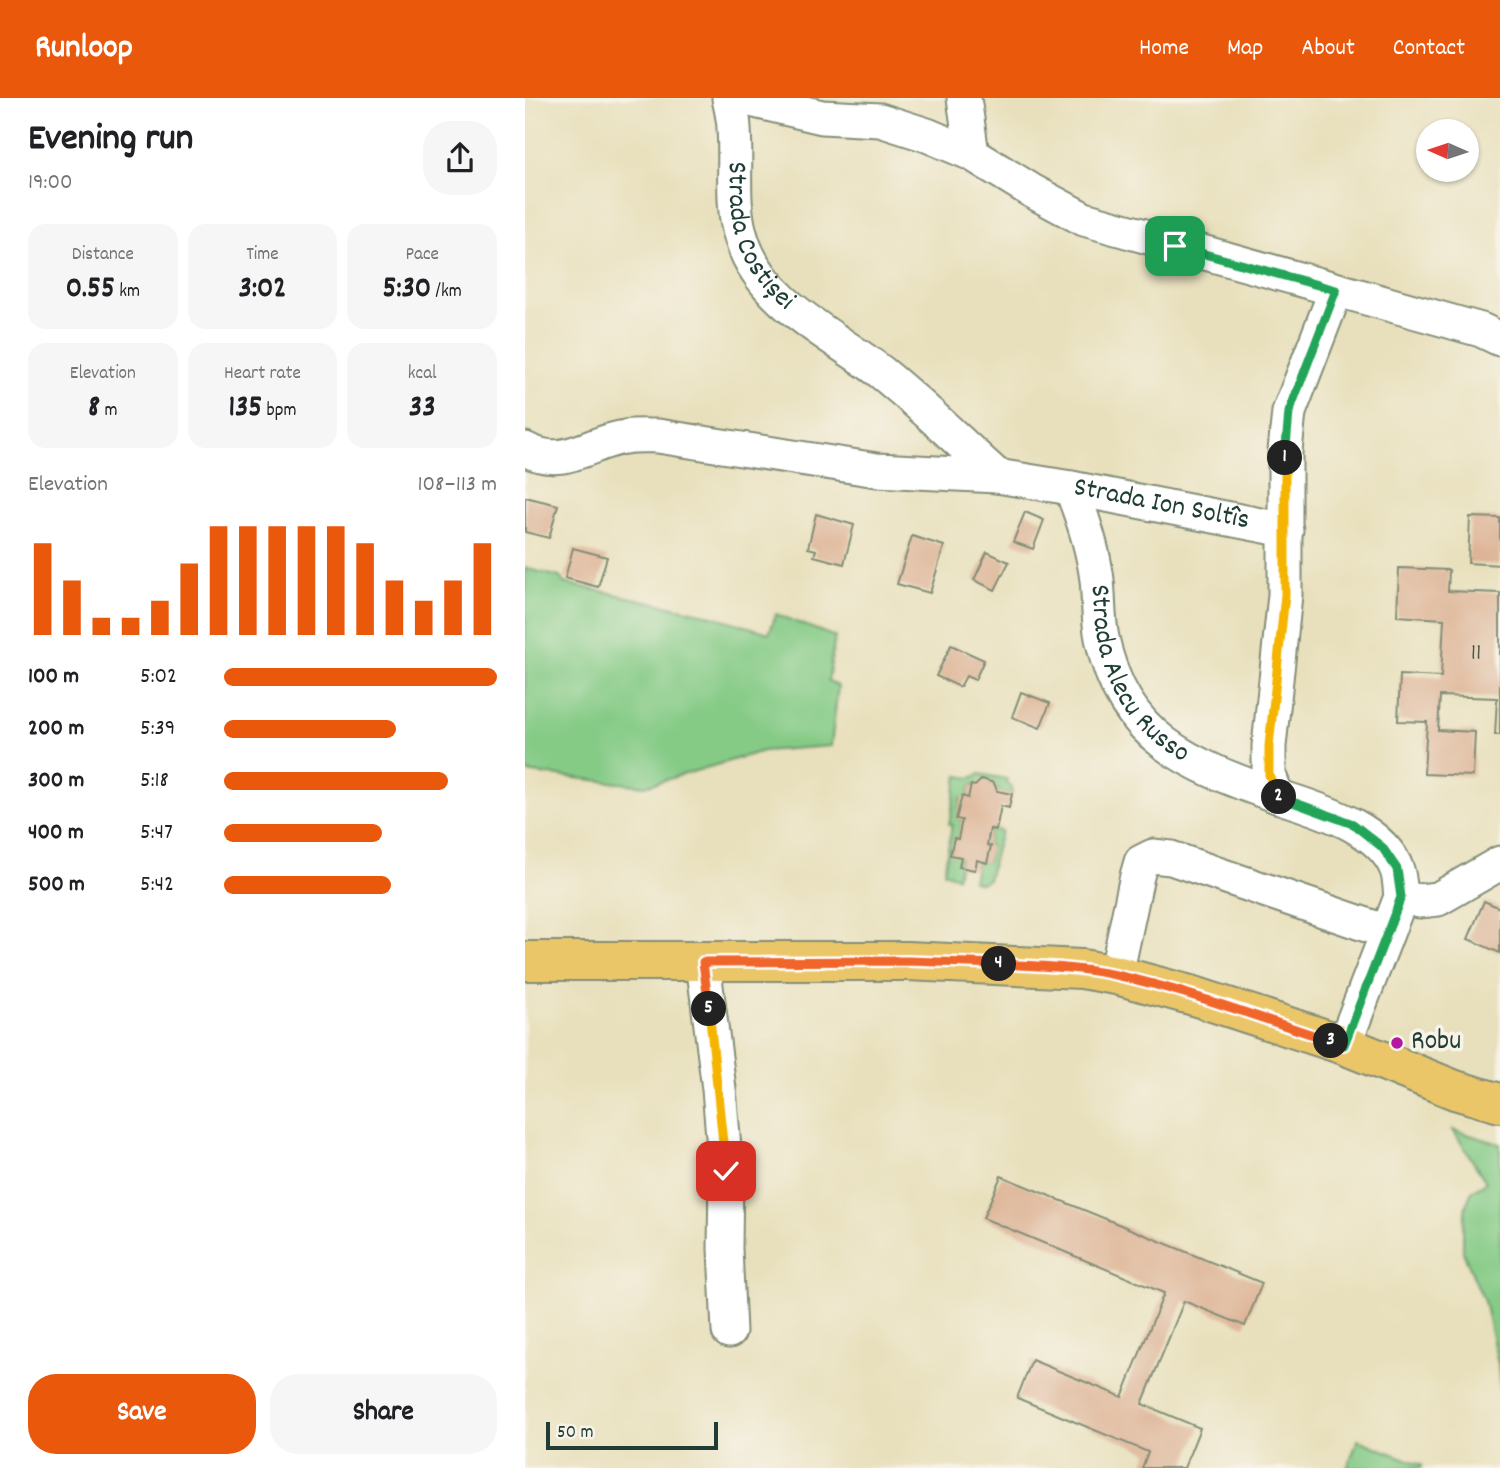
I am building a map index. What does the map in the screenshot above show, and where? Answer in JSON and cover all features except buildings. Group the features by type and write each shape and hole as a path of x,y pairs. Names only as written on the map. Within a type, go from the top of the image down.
{"main road":[{"path":"525,961 987,963 1082,969 1116,975 1194,996 1344,1045 1455,1090 1500,1103"},
{"path":"1455,1090 1500,1114"}],"street":[{"name":"Strada Costișei","path":"729,98 734,128 737,222 742,243 752,263 769,286 793,308 881,373 997,476"},
{"path":"742,98 822,117 880,120 927,135 972,154 1084,219 1481,330 1500,339"},
{"path":"964,98 972,154"},
{"name":"Strada Ion Soltîs","path":"525,449 559,458 624,437 658,436 877,470 997,476 1286,530 1285,451 1289,412 1336,290"},
{"name":"Strada Alecu Russo","path":"1071,488 1090,534 1102,637 1112,675 1129,707 1148,732 1173,750 1234,780 1353,824 1382,847 1397,869 1401,897"},
{"path":"1277,796 1269,775 1269,746 1285,595 1286,530"},
{"path":"1116,975 1136,876 1141,862 1153,856 1171,858 1387,932"},
{"path":"1344,1045 1401,897 1419,901 1438,899 1500,863"},
{"path":"703,962 726,1171 725,1249 729,1331"}],"green space":[{"path":"525,568 560,577 564,583 706,614 769,633 776,614 835,637 828,681 838,686 831,746 763,751 645,786 525,772"},
{"path":"980,774 1007,779 1006,784 1011,785 1012,794 997,791 993,783 971,785 968,798 961,797 957,819 962,820 951,854 961,857 957,877 944,872 958,776 971,778"},
{"path":"990,829 1001,831 988,879 981,883 973,881 977,860 987,862 991,846 987,845"},
{"path":"1453,1130 1500,1144 1500,1393 1498,1364 1484,1301 1463,1252 1466,1205 1472,1191 1486,1182"},
{"path":"1358,1440 1422,1465 1421,1468 1347,1468"}],"place":[{"name":"Robu","path":"1397,1043"}],"route":[{"path":"726,1171 703,962 907,961 1082,969 1116,975 1194,996 1344,1045 1401,897 1397,869 1382,847 1353,824 1277,796 1269,775 1269,746 1285,595 1285,451 1289,412 1336,290 1175,246"}]}
